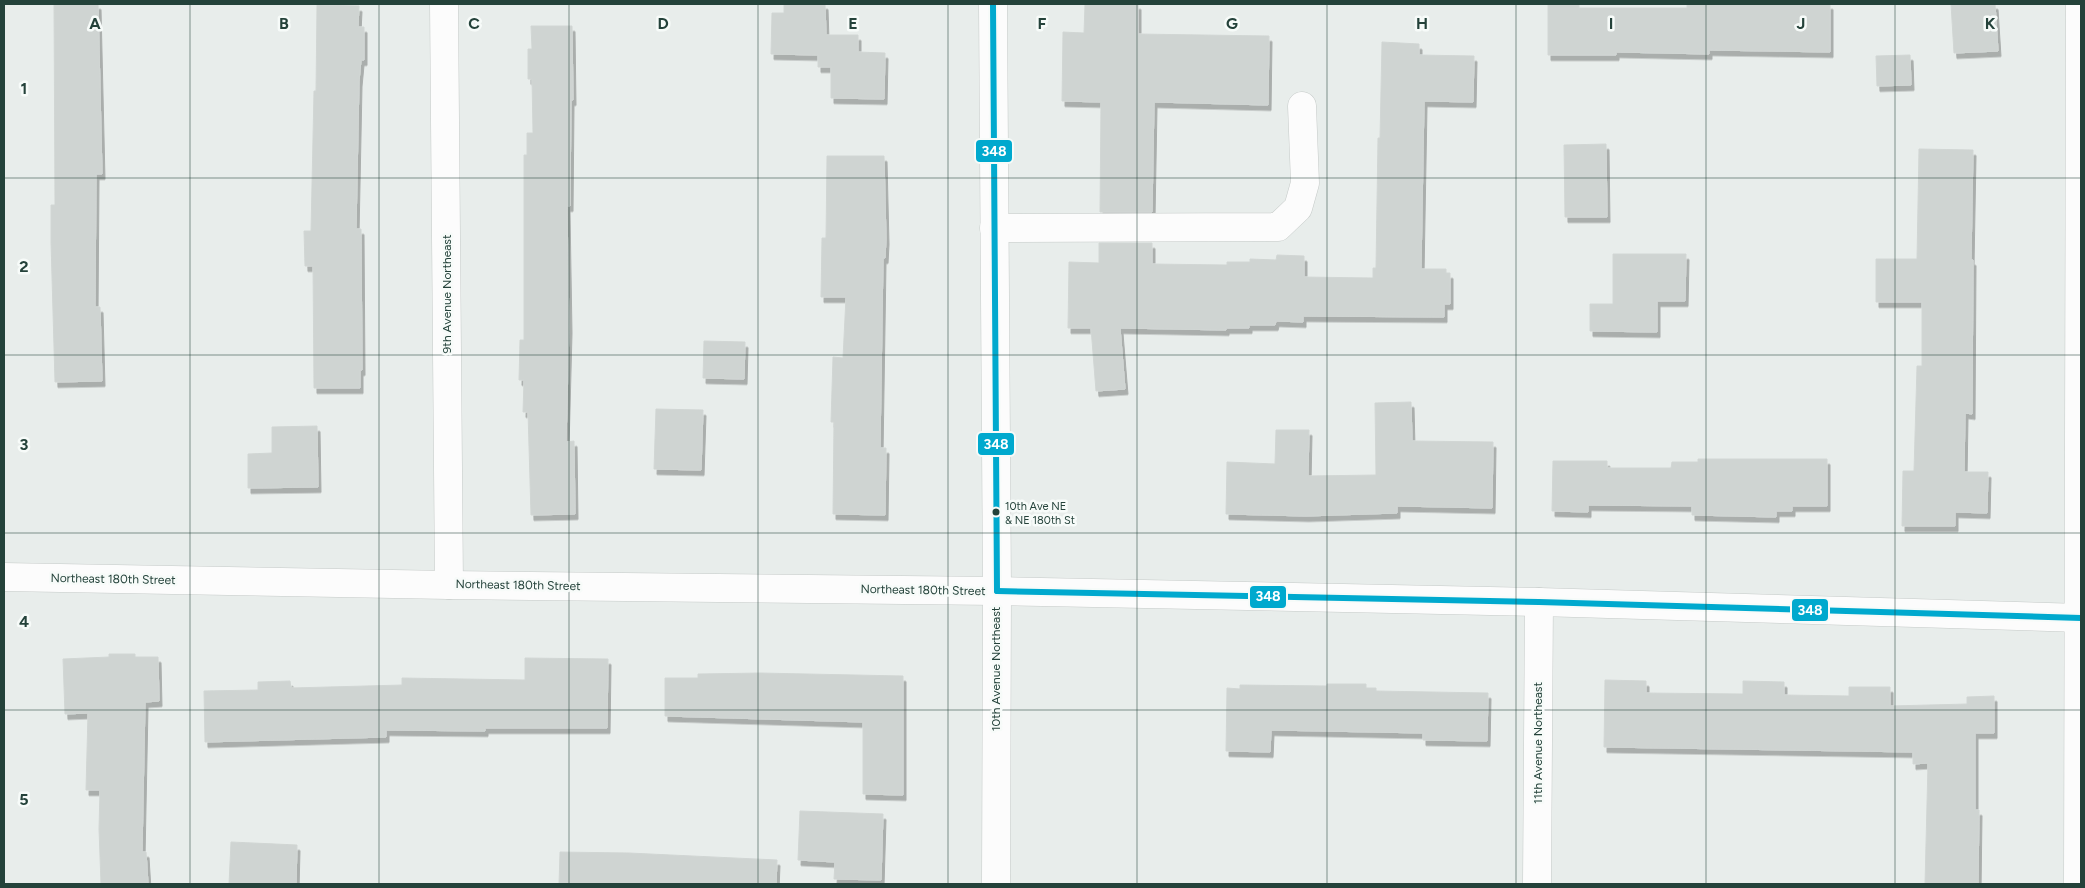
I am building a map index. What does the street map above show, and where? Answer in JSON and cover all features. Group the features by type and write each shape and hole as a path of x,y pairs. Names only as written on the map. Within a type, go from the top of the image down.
{"street":[{"name":"9th Avenue Northeast","path":"444,4 449,585"},
{"name":"10th Avenue Northeast","path":"993,4 997,591 996,884"},
{"path":"2078,884 2080,4"},
{"path":"994,228 1278,227 1298,208 1305,182 1302,106"},
{"name":"Northeast 180th Street","path":"4,577 449,585 997,591 1539,602 2080,618"},
{"name":"11th Avenue Northeast","path":"1537,884 1539,602"}],"building":[{"path":"54,4 98,4 102,174 96,174 95,307 100,307 102,381 55,382 51,242 51,205 55,205"},
{"path":"784,4 825,4 826,35 858,35 858,52 885,53 884,99 831,98 831,67 818,67 818,55 771,54 772,13 784,13"},
{"path":"1085,4 1138,4 1138,34 1269,36 1268,105 1154,102 1152,212 1100,212 1101,102 1062,101 1063,32 1084,33"},
{"path":"1548,4 1579,4 1579,8 1687,8 1687,4 1830,4 1830,52 1709,50 1709,54 1616,52 1616,55 1548,55"},
{"path":"1951,4 1995,4 1998,51 1954,53"},
{"path":"317,5 359,6 358,27 364,27 364,60 361,60 359,81 356,229 361,229 362,370 360,370 360,388 314,388 313,266 305,266 304,231 311,231"},
{"path":"531,26 572,26 573,100 571,100 570,206 567,206 569,328 566,442 574,441 575,514 531,515 528,412 523,412 524,380 519,380 520,340 524,340 524,155 527,155 527,133 533,133 532,79 528,79 528,49 532,49"},
{"path":"1382,42 1419,44 1419,55 1474,56 1473,102 1424,101 1421,269 1446,269 1446,273 1450,273 1450,304 1444,304 1444,317 1303,316 1303,322 1276,321 1275,325 1249,325 1249,328 1226,328 1226,330 1120,328 1125,389 1096,391 1091,328 1068,328 1069,262 1099,263 1099,243 1152,243 1152,264 1227,265 1227,262 1250,262 1250,259 1276,260 1277,255 1304,256 1304,277 1373,278 1373,268 1376,268"},
{"path":"1910,55 1911,85 1877,86 1876,56"},
{"path":"1606,144 1607,217 1565,217 1564,145"},
{"path":"1919,149 1973,150 1971,260 1973,260 1972,414 1965,413 1964,472 1988,472 1987,513 1955,512 1955,526 1902,526 1903,471 1914,471 1917,366 1922,366 1922,302 1876,302 1876,259 1917,259"},
{"path":"827,156 884,156 886,239 885,258 883,258 880,448 886,448 885,515 833,514 834,422 831,422 833,357 843,358 846,297 821,297 822,238 826,238"},
{"path":"1613,254 1686,254 1685,301 1657,301 1657,332 1590,331 1590,304 1613,304"},
{"path":"704,341 745,342 744,379 703,378"},
{"path":"1411,402 1412,441 1493,442 1492,508 1397,506 1397,513 1306,516 1226,514 1227,462 1275,464 1276,430 1309,430 1308,476 1376,475 1375,403"},
{"path":"656,409 703,410 701,470 654,469"},
{"path":"317,426 318,487 248,488 248,454 272,453 272,427"},
{"path":"1698,459 1827,459 1827,506 1792,506 1792,511 1776,511 1776,517 1692,515 1692,506 1588,505 1588,512 1552,511 1553,461 1607,461 1607,468 1671,468 1672,462 1698,462"},
{"path":"109,654 135,654 135,657 158,657 159,701 145,702 142,852 146,852 148,884 101,884 100,790 86,790 88,713 65,714 63,659 109,657"},
{"path":"525,658 608,659 607,728 485,728 485,731 386,730 386,737 205,742 204,691 258,690 258,682 290,681 291,688 402,685 402,678 525,680"},
{"path":"760,673 903,676 903,795 863,794 863,722 665,716 665,678 698,678 698,674"},
{"path":"1605,680 1646,681 1646,693 1743,694 1743,681 1784,682 1784,695 1849,696 1849,687 1890,687 1890,706 1967,704 1967,697 1994,696 1994,733 1975,733 1975,810 1979,810 1978,884 1925,884 1928,763 1913,764 1913,752 1604,747"},
{"path":"1327,684 1366,684 1366,688 1376,688 1376,691 1488,693 1487,741 1423,740 1423,733 1271,730 1270,752 1226,751 1227,688 1240,689 1240,685 1327,686"},
{"path":"800,811 883,814 881,880 834,879 835,862 798,860"},
{"path":"231,842 297,845 296,884 229,884"},
{"path":"560,852 629,853 777,860 776,884 559,884"}],"transit line":[{"name":"348","path":"993,4 997,591"},
{"name":"348","path":"997,591 1539,602 2081,618"}],"place":[{"name":"10th Ave NE & NE 180th St","path":"996,512"}]}
